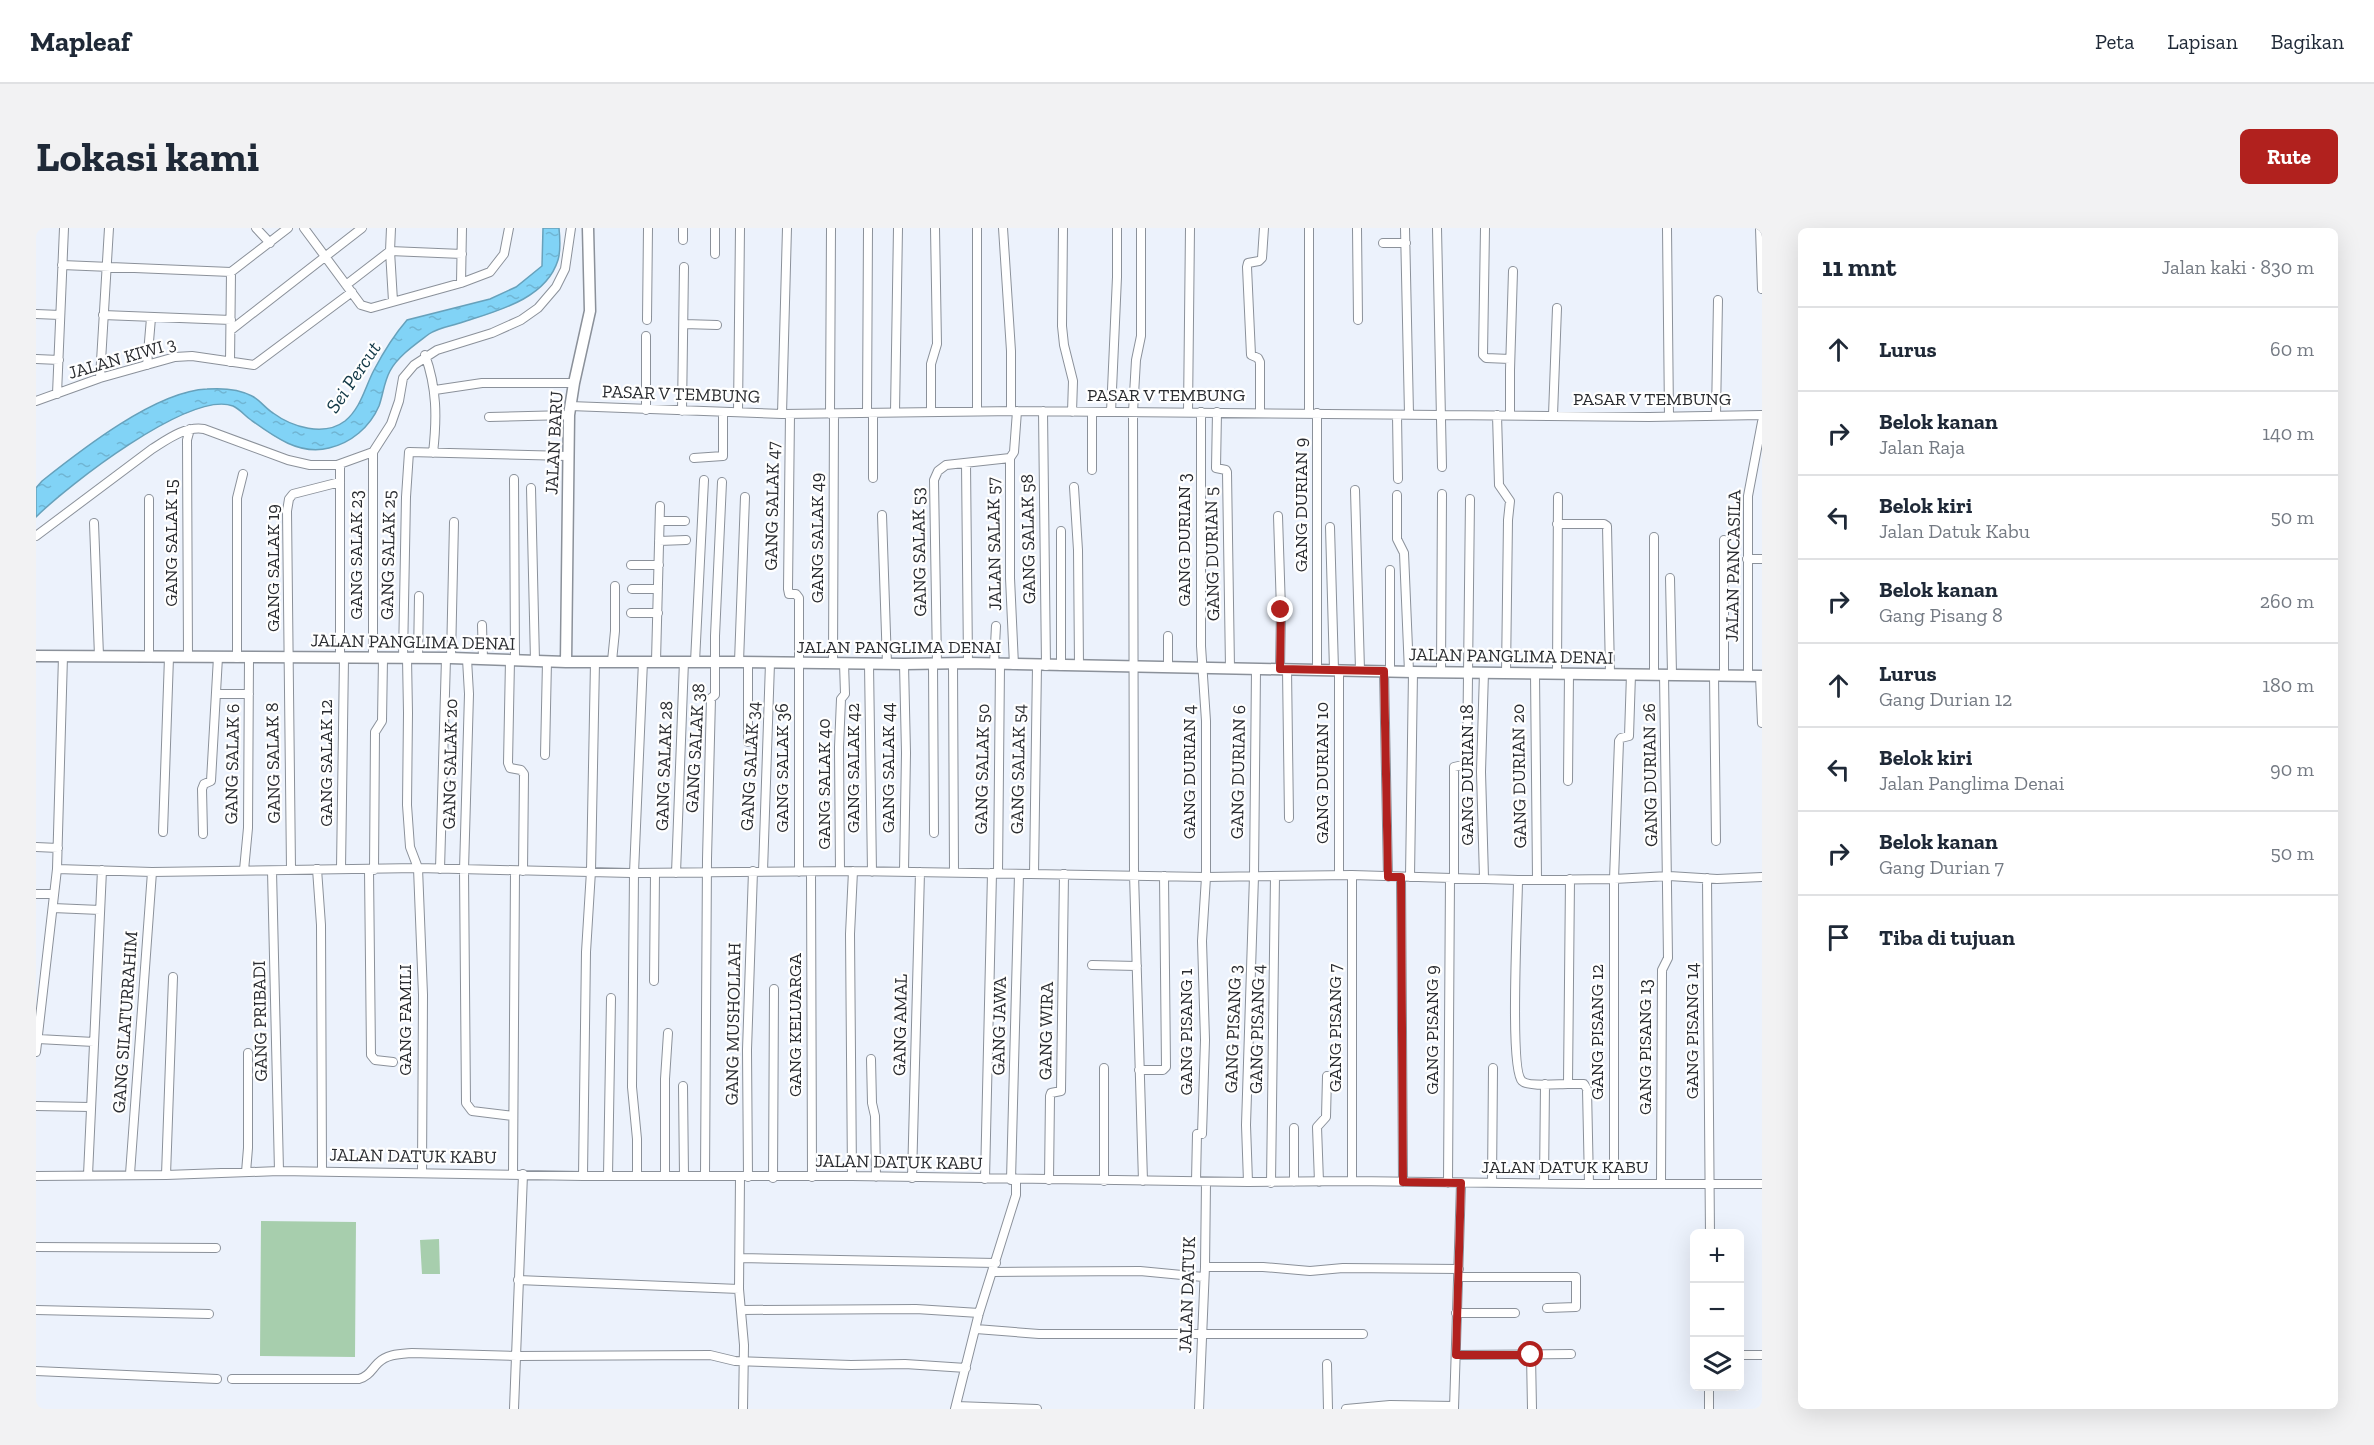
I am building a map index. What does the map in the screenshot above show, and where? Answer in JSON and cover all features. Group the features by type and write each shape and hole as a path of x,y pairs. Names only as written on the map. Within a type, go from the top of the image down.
{"main road":[{"name":"JALAN BARU","path":"566,662 570,411 590,311 588,228"},
{"name":"JALAN PANGLIMA DENAI","path":"36,656 448,658 566,662 968,663 1757,676"}],"street":[{"path":"57,394 64,228"},
{"path":"100,378 109,228"},
{"path":"256,228 270,243"},
{"path":"62,266 231,272 288,228"},
{"path":"304,228 360,304 367,308 461,283 490,272 504,254 508,228"},
{"path":"231,330 327,258 362,228"},
{"path":"392,228 390,251 393,301"},
{"path":"461,283 462,228"},
{"path":"36,536 152,449 190,429 204,429 300,464 324,466 340,464 373,452 391,424 407,371 425,355 492,333 521,320 538,309 556,287 566,268 571,228"},
{"path":"647,320 648,228"},
{"path":"683,228 683,240"},
{"path":"715,228 715,254"},
{"path":"738,412 740,228"},
{"path":"786,414 787,228"},
{"path":"831,228 832,414"},
{"path":"868,228 873,478"},
{"path":"896,411 898,228"},
{"path":"931,411 930,369 937,344 935,228"},
{"path":"977,228 977,411"},
{"name":"JALAN SALAK 57","path":"1004,228 1016,440 1010,458 1010,578 1014,665"},
{"path":"1063,228 1062,326 1073,381 1072,411"},
{"path":"1112,411 1117,228"},
{"path":"1141,228 1141,336 1136,360 1133,412 1134,874 1143,1181"},
{"path":"1188,412 1190,228"},
{"path":"1260,412 1260,362 1258,358 1251,355 1247,267 1248,263 1259,261 1262,258 1264,228"},
{"name":"GANG DURIAN 9","path":"1308,228 1317,670"},
{"path":"1357,228 1358,320"},
{"path":"1406,228 1409,414"},
{"path":"1437,228 1442,467"},
{"path":"1485,228 1483,356 1510,359"},
{"path":"1667,228 1669,416"},
{"path":"1760,228 1762,289"},
{"path":"1383,243 1406,243"},
{"path":"390,251 462,254"},
{"name":"JALAN KIWI 3","path":"36,402 100,378 183,356 255,364 349,289 390,251"},
{"path":"682,411 684,267"},
{"path":"1510,415 1513,271"},
{"path":"230,362 231,272"},
{"path":"1716,415 1718,300"},
{"path":"1553,415 1557,308"},
{"path":"36,314 60,315"},
{"path":"103,315 231,320"},
{"path":"147,365 151,318"},
{"path":"684,324 717,326"},
{"path":"646,336 646,410"},
{"path":"425,355 435,390 433,453 568,456"},
{"path":"36,359 59,360"},
{"path":"435,390 482,383 574,383"},
{"name":"PASAR V TEMBUNG","path":"489,417 570,411 646,410 786,414 896,411 1112,411 1397,415 1762,415"},
{"name":"GANG SALAK 58","path":"1041,665 1043,411"},
{"path":"1092,411 1092,470"},
{"path":"694,458 722,457 723,412"},
{"name":"GANG DURIAN 3","path":"1201,412 1204,668"},
{"name":"GANG DURIAN 5","path":"1217,412 1216,466 1227,472 1230,668"},
{"name":"GANG SALAK 47","path":"786,414 788,589 789,594 796,594 799,598 799,663"},
{"name":"GANG SALAK 49","path":"832,414 839,663"},
{"path":"1397,415 1398,478"},
{"path":"1497,415 1499,485 1510,501 1506,673"},
{"name":"JALAN PANCASILA","path":"1762,422 1760,456 1748,496 1747,559 1762,723"},
{"name":"GANG SALAK 15","path":"188,657 187,440 190,429"},
{"name":"GANG SALAK 23","path":"373,452 378,658 382,721 375,732 371,870 371,1055 375,1060 393,1062"},
{"name":"GANG SALAK 25","path":"409,658 406,497 409,452 433,453"},
{"name":"GANG SALAK 53","path":"934,833 934,480 938,471 946,465 1010,458"},
{"path":"966,463 968,663"},
{"name":"GANG SALAK 12","path":"340,464 341,869"},
{"path":"237,658 237,498 243,474"},
{"path":"513,1174 519,871 524,774 508,765 514,479"},
{"name":"GANG SALAK 28","path":"676,873 689,662 705,480"},
{"name":"GANG SALAK 19","path":"290,657 287,515 289,499 293,494 340,482"},
{"name":"GANG SALAK 38","path":"705,1176 707,871 711,698 715,695 722,482"},
{"path":"1074,487 1078,550 1079,666"},
{"path":"531,488 535,661"},
{"path":"1355,490 1360,670"},
{"path":"1441,672 1442,494"},
{"path":"1397,495 1396,539 1404,553 1411,672 1403,1182"},
{"path":"745,497 743,662 748,742"},
{"path":"1557,673 1558,497"},
{"path":"149,499 150,656"},
{"path":"1469,672 1470,499"},
{"path":"656,661 660,506"},
{"path":"882,515 887,664"},
{"path":"1278,516 1289,818"},
{"path":"660,521 685,521"},
{"path":"440,869 454,522"},
{"path":"94,523 99,656"},
{"path":"1557,524 1604,524 1607,526 1610,673"},
{"name":"GANG DURIAN 10","path":"1330,527 1336,670 1339,875"},
{"path":"1060,666 1061,531"},
{"path":"1654,537 1663,674"},
{"path":"659,541 686,540"},
{"path":"1716,841 1724,540"},
{"path":"1747,559 1762,559"},
{"path":"632,565 659,565"},
{"path":"1388,877 1387,671 1390,570"},
{"path":"1663,674 1670,578"},
{"path":"612,661 615,586"},
{"path":"632,589 658,589"},
{"path":"409,658 420,596"},
{"path":"630,613 658,613"},
{"path":"482,625 483,659"},
{"name":"GANG SALAK 50","path":"985,1179 995,873 996,626"},
{"path":"1168,636 1168,667"},
{"path":"36,1052 57,869 63,656"},
{"path":"163,832 169,657"},
{"path":"202,834 202,789 204,784 211,780 218,657"},
{"name":"GANG SALAK 8","path":"290,657 291,869"},
{"name":"GANG SALAK 6","path":"244,870 248,828 249,658"},
{"name":"GANG FAMILI","path":"409,658 407,805 410,847 418,868 423,995 422,1172"},
{"name":"GANG SALAK 20","path":"468,659 464,870 466,1103 472,1111 513,1116"},
{"path":"545,755 547,661"},
{"path":"637,1176 637,1139 632,1087 634,873 643,661"},
{"path":"583,1176 586,952 591,871 595,662"},
{"name":"GANG SALAK 34","path":"758,871 770,663"},
{"name":"GANG SALAK 36","path":"799,663 799,872"},
{"name":"GANG SALAK 40","path":"839,663 845,694 841,698 839,747 840,871"},
{"path":"953,663 954,872"},
{"name":"GANG SALAK 42","path":"869,664 872,872"},
{"name":"GANG SALAK 44","path":"904,664 906,753 904,871"},
{"name":"GANG SALAK 54","path":"1034,874 1041,665"},
{"name":"GANG DURIAN 4","path":"1204,668 1206,877"},
{"name":"GANG DURIAN 6","path":"1254,876 1256,669"},
{"name":"GANG PISANG 9","path":"1448,1183 1453,813 1455,767 1467,764 1469,672"},
{"name":"GANG DURIAN 18","path":"1484,672 1481,772 1484,878"},
{"name":"GANG DURIAN 20","path":"1534,673 1537,879"},
{"path":"1568,781 1569,673"},
{"name":"GANG PISANG 12","path":"1614,1184 1614,879 1619,741 1629,736 1631,674"},
{"name":"GANG DURIAN 26","path":"1663,674 1669,876"},
{"path":"216,694 249,694"},
{"path":"36,847 58,848"},
{"path":"57,869 152,872 418,868 634,873 904,871 1206,877 1352,875 1518,880 1669,876 1762,877"},
{"path":"317,869 321,925 322,1171"},
{"path":"88,1175 102,870"},
{"name":"GANG PRIBADI","path":"272,871 279,1171"},
{"name":"GANG MUSHOLLAH","path":"743,1409 744,1360 739,1289 739,1192 743,1179 747,1050 758,871"},
{"path":"852,1176 850,934 853,871"},
{"name":"GANG SILATURRAHIM","path":"130,1174 152,872"},
{"name":"GANG KELUARGA","path":"811,872 812,1177"},
{"name":"GANG AMAL","path":"912,1178 920,872"},
{"path":"654,981 655,873"},
{"name":"GANG WIRA","path":"1049,1180 1050,1096 1051,1093 1061,1091 1064,873"},
{"name":"GANG JAWA","path":"955,1407 979,1313 1016,1192 1019,874"},
{"name":"GANG PISANG 7","path":"1352,875 1352,1181"},
{"path":"1139,1070 1163,1070 1166,1067 1164,876"},
{"name":"GANG PISANG 3","path":"1248,1182 1246,1125 1254,876"},
{"name":"GANG PISANG 4","path":"1271,1183 1275,876"},
{"name":"GANG PISANG 13","path":"1661,1185 1662,970 1668,958 1669,876"},
{"name":"GANG PISANG 1","path":"1196,1181 1197,1134 1202,1134 1205,1040 1203,941 1206,877"},
{"name":"GANG PISANG 14","path":"1707,878 1710,1229"},
{"path":"1568,1084 1570,879"},
{"path":"1518,880 1515,1041 1517,1073 1527,1084 1586,1085 1589,1184"},
{"path":"36,894 54,894"},
{"path":"53,908 100,910"},
{"path":"1092,965 1137,966"},
{"path":"166,1175 173,977"},
{"path":"773,1178 774,989"},
{"path":"608,1176 611,998"},
{"path":"665,1176 665,1079 668,1033"},
{"path":"38,1039 94,1042"},
{"path":"246,1172 248,1053"},
{"path":"871,1059 876,1177"},
{"path":"1104,1068 1104,1181"},
{"path":"1492,1183 1493,1068"},
{"path":"1319,1182 1317,1128 1326,1117 1327,1076"},
{"path":"1544,1183 1545,1084"},
{"path":"683,1086 684,1176"},
{"path":"36,1106 90,1107"},
{"path":"1294,1128 1294,1182"},
{"name":"JALAN DATUK KABU","path":"36,1176 322,1171 705,1176 743,1179 852,1176 1015,1181 1762,1184"},
{"path":"514,1409 523,1174"},
{"name":"JALAN DATUK","path":"1198,1409 1203,1334 1206,1182"},
{"path":"1346,1409 1390,1405 1454,1407 1461,1183"},
{"path":"36,1247 216,1248"},
{"path":"740,1258 996,1263"},
{"path":"1205,1267 1263,1267 1310,1271 1343,1268 1576,1277 1574,1308 1547,1308"},
{"path":"993,1272 1140,1271 1203,1277"},
{"path":"518,1280 739,1289"},
{"path":"742,1310 915,1309 979,1313"},
{"path":"36,1310 209,1314"},
{"path":"1456,1313 1515,1313"},
{"path":"976,1329 1039,1334 1257,1332 1363,1334"},
{"path":"232,1379 359,1379 370,1374 383,1359 399,1354 517,1356 710,1354 730,1360 850,1365 905,1364 966,1368"},
{"path":"1456,1355 1571,1354"},
{"path":"1531,1355 1532,1409"},
{"path":"1744,1355 1762,1355"},
{"path":"1327,1364 1328,1409"},
{"path":"36,1371 217,1379"},
{"path":"1709,1391 1709,1409"},
{"path":"955,1407 1036,1409"}],"green space":[{"path":"261,1221 356,1222 355,1357 260,1356"},
{"path":"439,1239 440,1274 422,1274 420,1240"}],"water":[{"name":"Sei Percut","path":"543,228 559,228 560,252 552,273 543,285 519,302 437,330 413,346 390,371 375,414 359,433 345,442 318,450 297,447 268,432 233,406 213,405 188,412 130,444 74,484 36,517 36,488 42,481 120,424 165,400 187,392 207,389 236,390 252,396 270,411 299,426 318,429 337,426 355,410 381,357 407,320 490,299 516,287 542,266"}],"route":[{"path":"1281,610 1280,669 1384,671 1388,877 1401,877 1403,1182 1461,1183 1456,1355 1531,1355"}]}
